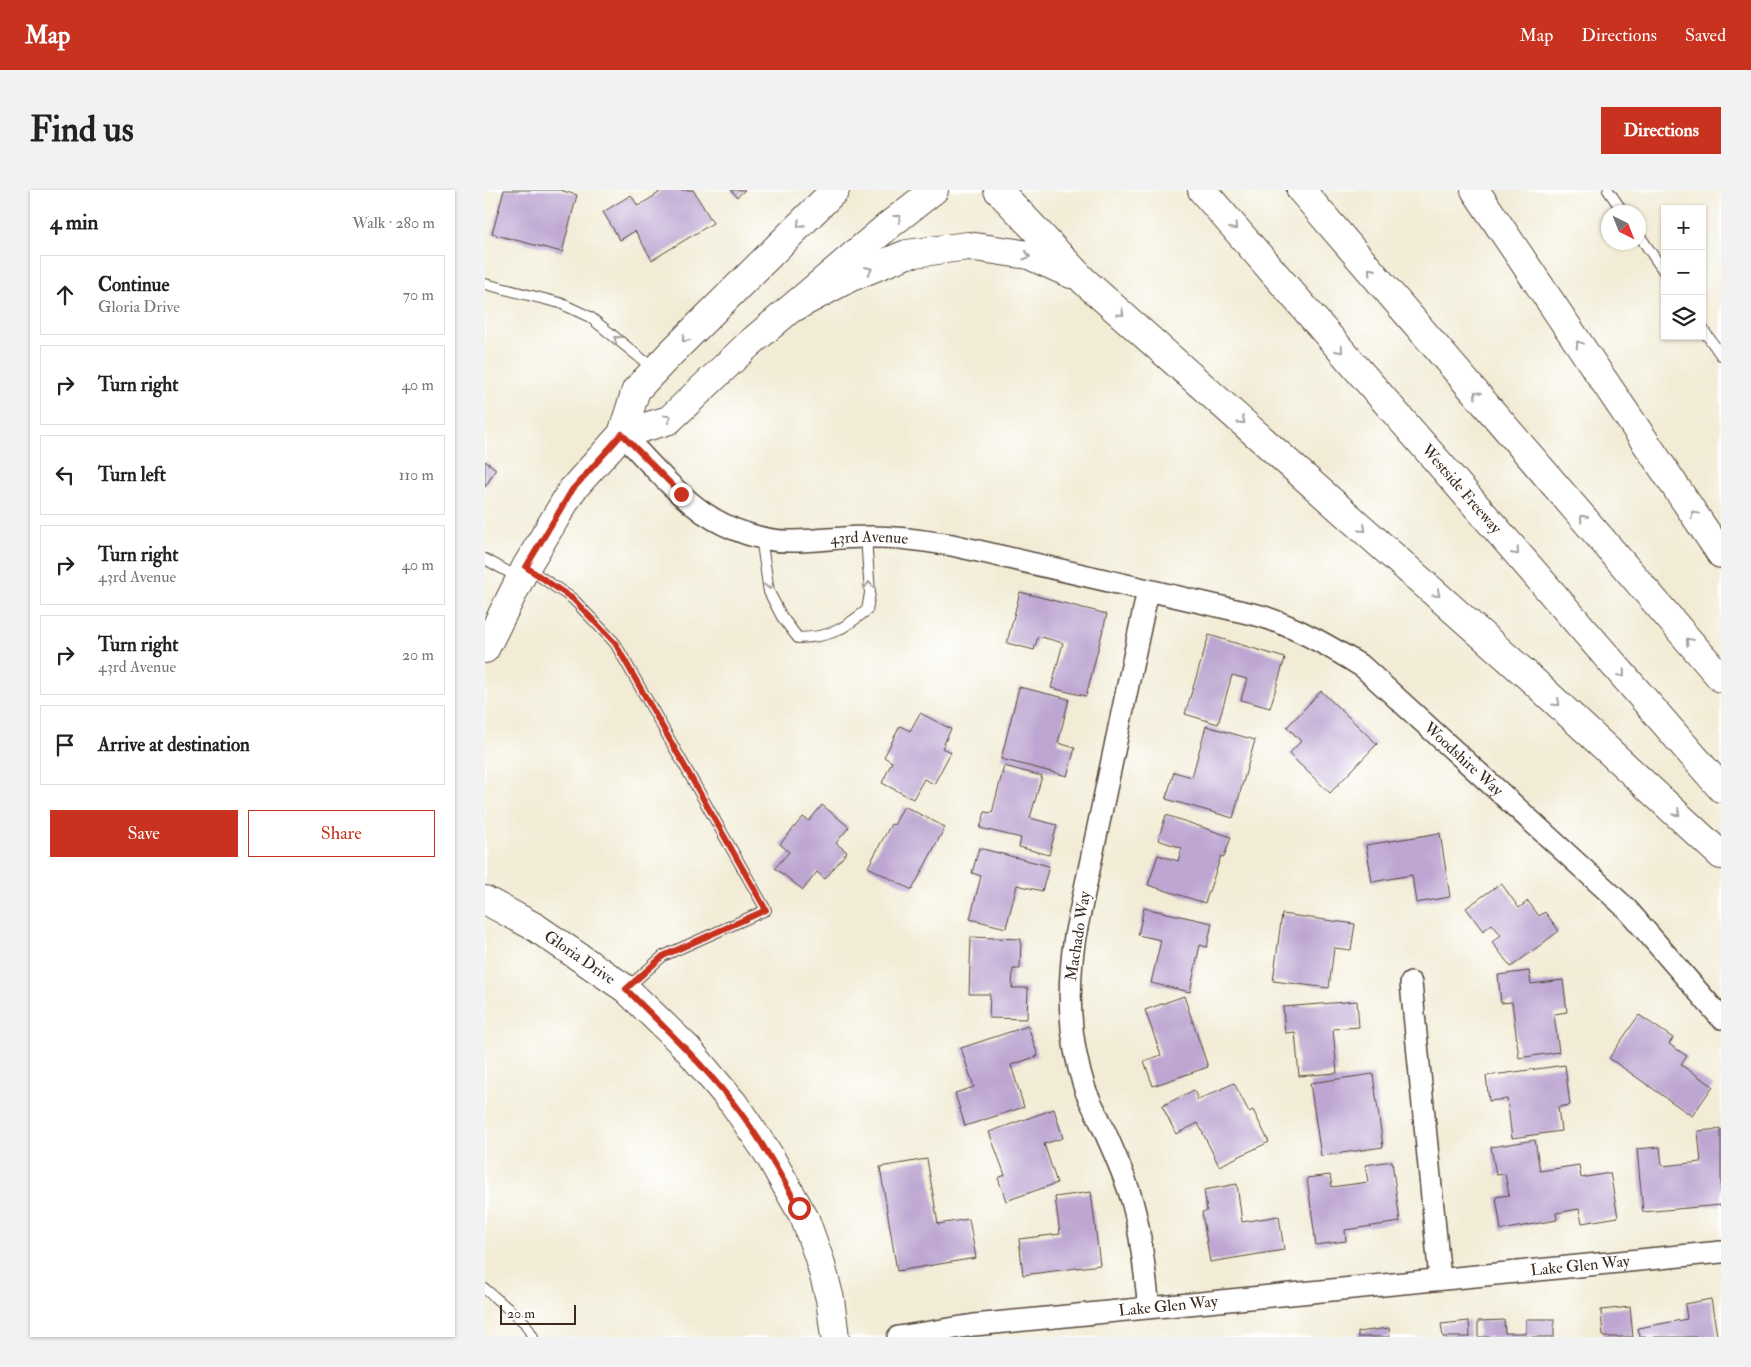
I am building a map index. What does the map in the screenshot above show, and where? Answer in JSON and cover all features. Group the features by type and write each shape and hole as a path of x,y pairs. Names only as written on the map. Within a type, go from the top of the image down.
{"main road":[{"path":"485,649 523,573 572,490 622,434 637,390 835,190"},
{"path":"622,434 669,420 749,344 795,307 888,226 934,190"},
{"path":"997,190 1084,281 1528,676 1721,854"},
{"name":"Westside Freeway","path":"1202,190 1721,788"},
{"path":"1301,190 1721,678"},
{"path":"1475,190 1721,554"},
{"path":"795,307 851,277 907,254 969,246 1029,255 1084,281"},
{"name":"Gloria Drive","path":"485,900 535,927 626,989 687,1048 734,1104 769,1155 805,1219 820,1261 830,1299 835,1337"}],"street":[{"name":"43rd Avenue","path":"622,434 681,494 705,513 732,528 761,538 792,541 866,537 909,538 952,545 1149,590"},
{"name":"Woodshire Way","path":"1149,590 1261,616 1283,623 1331,647 1363,667 1626,908 1721,1018"},
{"name":"Machado Way","path":"1149,590 1075,936 1070,965 1069,1009 1074,1048 1086,1090 1129,1191 1141,1240 1149,1307"},
{"path":"1411,983 1440,1279"},
{"name":"Lake Glen Way","path":"898,1337 974,1325 1721,1252"}],"lane":[{"path":"1608,190 1618,205"},
{"path":"1646,244 1661,267"},
{"path":"485,284 559,303 590,317 655,370"},
{"path":"1706,334 1721,355"},
{"path":"761,538 769,592 782,617 798,638 818,638 845,628 867,610 870,593 866,537"},
{"path":"485,558 523,573 573,599 615,643 766,910 663,956 626,989"},
{"path":"485,1289 525,1323 533,1337"}],"building":[{"path":"504,190 560,190 577,195 562,252 492,234"},
{"path":"657,190 693,190 713,223 652,260 635,231 620,240 603,212 631,195 638,206 659,193"},
{"path":"731,190 745,190 737,197"},
{"path":"485,461 496,469 485,487"},
{"path":"1020,592 1107,614 1086,696 1051,688 1063,643 1038,636 1034,650 1007,643"},
{"path":"1209,635 1285,658 1270,708 1241,700 1247,679 1232,675 1218,724 1185,714"},
{"path":"1019,687 1069,699 1058,743 1075,748 1067,776 1001,759"},
{"path":"1321,691 1377,744 1330,793 1289,754 1301,741 1287,727"},
{"path":"920,713 951,729 942,748 951,752 934,784 924,779 913,799 882,783 892,762 884,757 900,726 910,731"},
{"path":"1206,726 1255,740 1233,818 1166,799 1174,772 1192,777"},
{"path":"1004,766 1042,776 1030,818 1057,825 1049,855 1019,847 1021,838 980,828 985,812 992,813"},
{"path":"822,805 849,827 836,843 847,852 825,879 817,872 803,890 775,868 789,852 780,844 803,817 809,821"},
{"path":"904,806 945,827 912,890 868,867 891,824 894,825"},
{"path":"1166,815 1231,837 1224,857 1221,856 1205,903 1148,885 1158,855 1178,861 1182,848 1158,840"},
{"path":"1440,833 1450,897 1416,903 1412,875 1372,882 1366,845"},
{"path":"979,848 1049,866 1042,891 1017,885 1006,928 970,919 981,876 972,873"},
{"path":"1501,883 1519,908 1528,901 1539,916 1545,912 1559,931 1511,967 1492,942 1501,935 1492,924 1483,931 1466,908"},
{"path":"1144,908 1212,923 1207,947 1200,945 1190,992 1151,983 1161,940 1138,935"},
{"path":"1282,914 1355,924 1351,950 1334,948 1329,988 1273,981"},
{"path":"971,937 1021,939 1020,969 1013,969 1012,988 1028,988 1027,1019 989,1018 990,994 969,994"},
{"path":"1529,971 1531,984 1563,980 1567,1012 1554,1014 1559,1052 1519,1058 1512,1002 1501,1003 1498,975"},
{"path":"1184,996 1208,1067 1153,1086 1144,1061 1161,1055 1145,1010"},
{"path":"1357,1001 1359,1027 1333,1029 1337,1073 1299,1076 1295,1032 1285,1033 1283,1007"},
{"path":"1639,1015 1673,1038 1669,1044 1687,1056 1681,1065 1713,1086 1692,1116 1609,1058"},
{"path":"1028,1026 1038,1056 1011,1065 1024,1107 965,1126 955,1093 974,1087 961,1048"},
{"path":"1565,1065 1570,1105 1558,1107 1561,1131 1512,1138 1507,1099 1489,1101 1486,1076"},
{"path":"1373,1074 1383,1147 1321,1156 1310,1083"},
{"path":"1234,1083 1249,1112 1253,1110 1269,1142 1219,1166 1198,1123 1176,1134 1162,1106 1194,1090 1198,1100"},
{"path":"1054,1109 1063,1138 1044,1144 1057,1183 1006,1201 998,1178 1005,1175 989,1132"},
{"path":"1721,1129 1721,1205 1643,1212 1637,1149 1660,1147 1662,1166 1701,1162 1698,1131"},
{"path":"1535,1140 1540,1171 1579,1165 1581,1178 1610,1173 1618,1217 1582,1223 1579,1209 1556,1213 1557,1220 1501,1230 1496,1197 1509,1195 1505,1174 1496,1175 1491,1147"},
{"path":"927,1159 938,1224 969,1219 976,1258 897,1271 880,1167"},
{"path":"1392,1161 1400,1222 1345,1230 1346,1241 1316,1245 1307,1178 1330,1175 1332,1187 1368,1182 1365,1165"},
{"path":"1237,1184 1242,1222 1279,1216 1284,1250 1210,1262 1202,1212 1207,1211 1204,1190"},
{"path":"1091,1192 1100,1265 1023,1275 1019,1239 1060,1234 1055,1197"},
{"path":"1711,1299 1717,1335 1707,1337 1640,1337 1638,1328 1687,1319 1685,1304"},
{"path":"1630,1307 1633,1337 1603,1337 1601,1310"},
{"path":"1526,1319 1554,1319 1554,1337 1478,1337 1478,1321 1504,1320 1505,1333 1526,1333"},
{"path":"1469,1321 1470,1337 1443,1337 1441,1324"},
{"path":"1389,1328 1390,1337 1358,1337 1358,1332"}],"route":[{"path":"681,494 622,434 572,490 526,567 573,599 615,643 766,910 663,956 626,989 687,1048 734,1104 769,1155 799,1208"}]}
